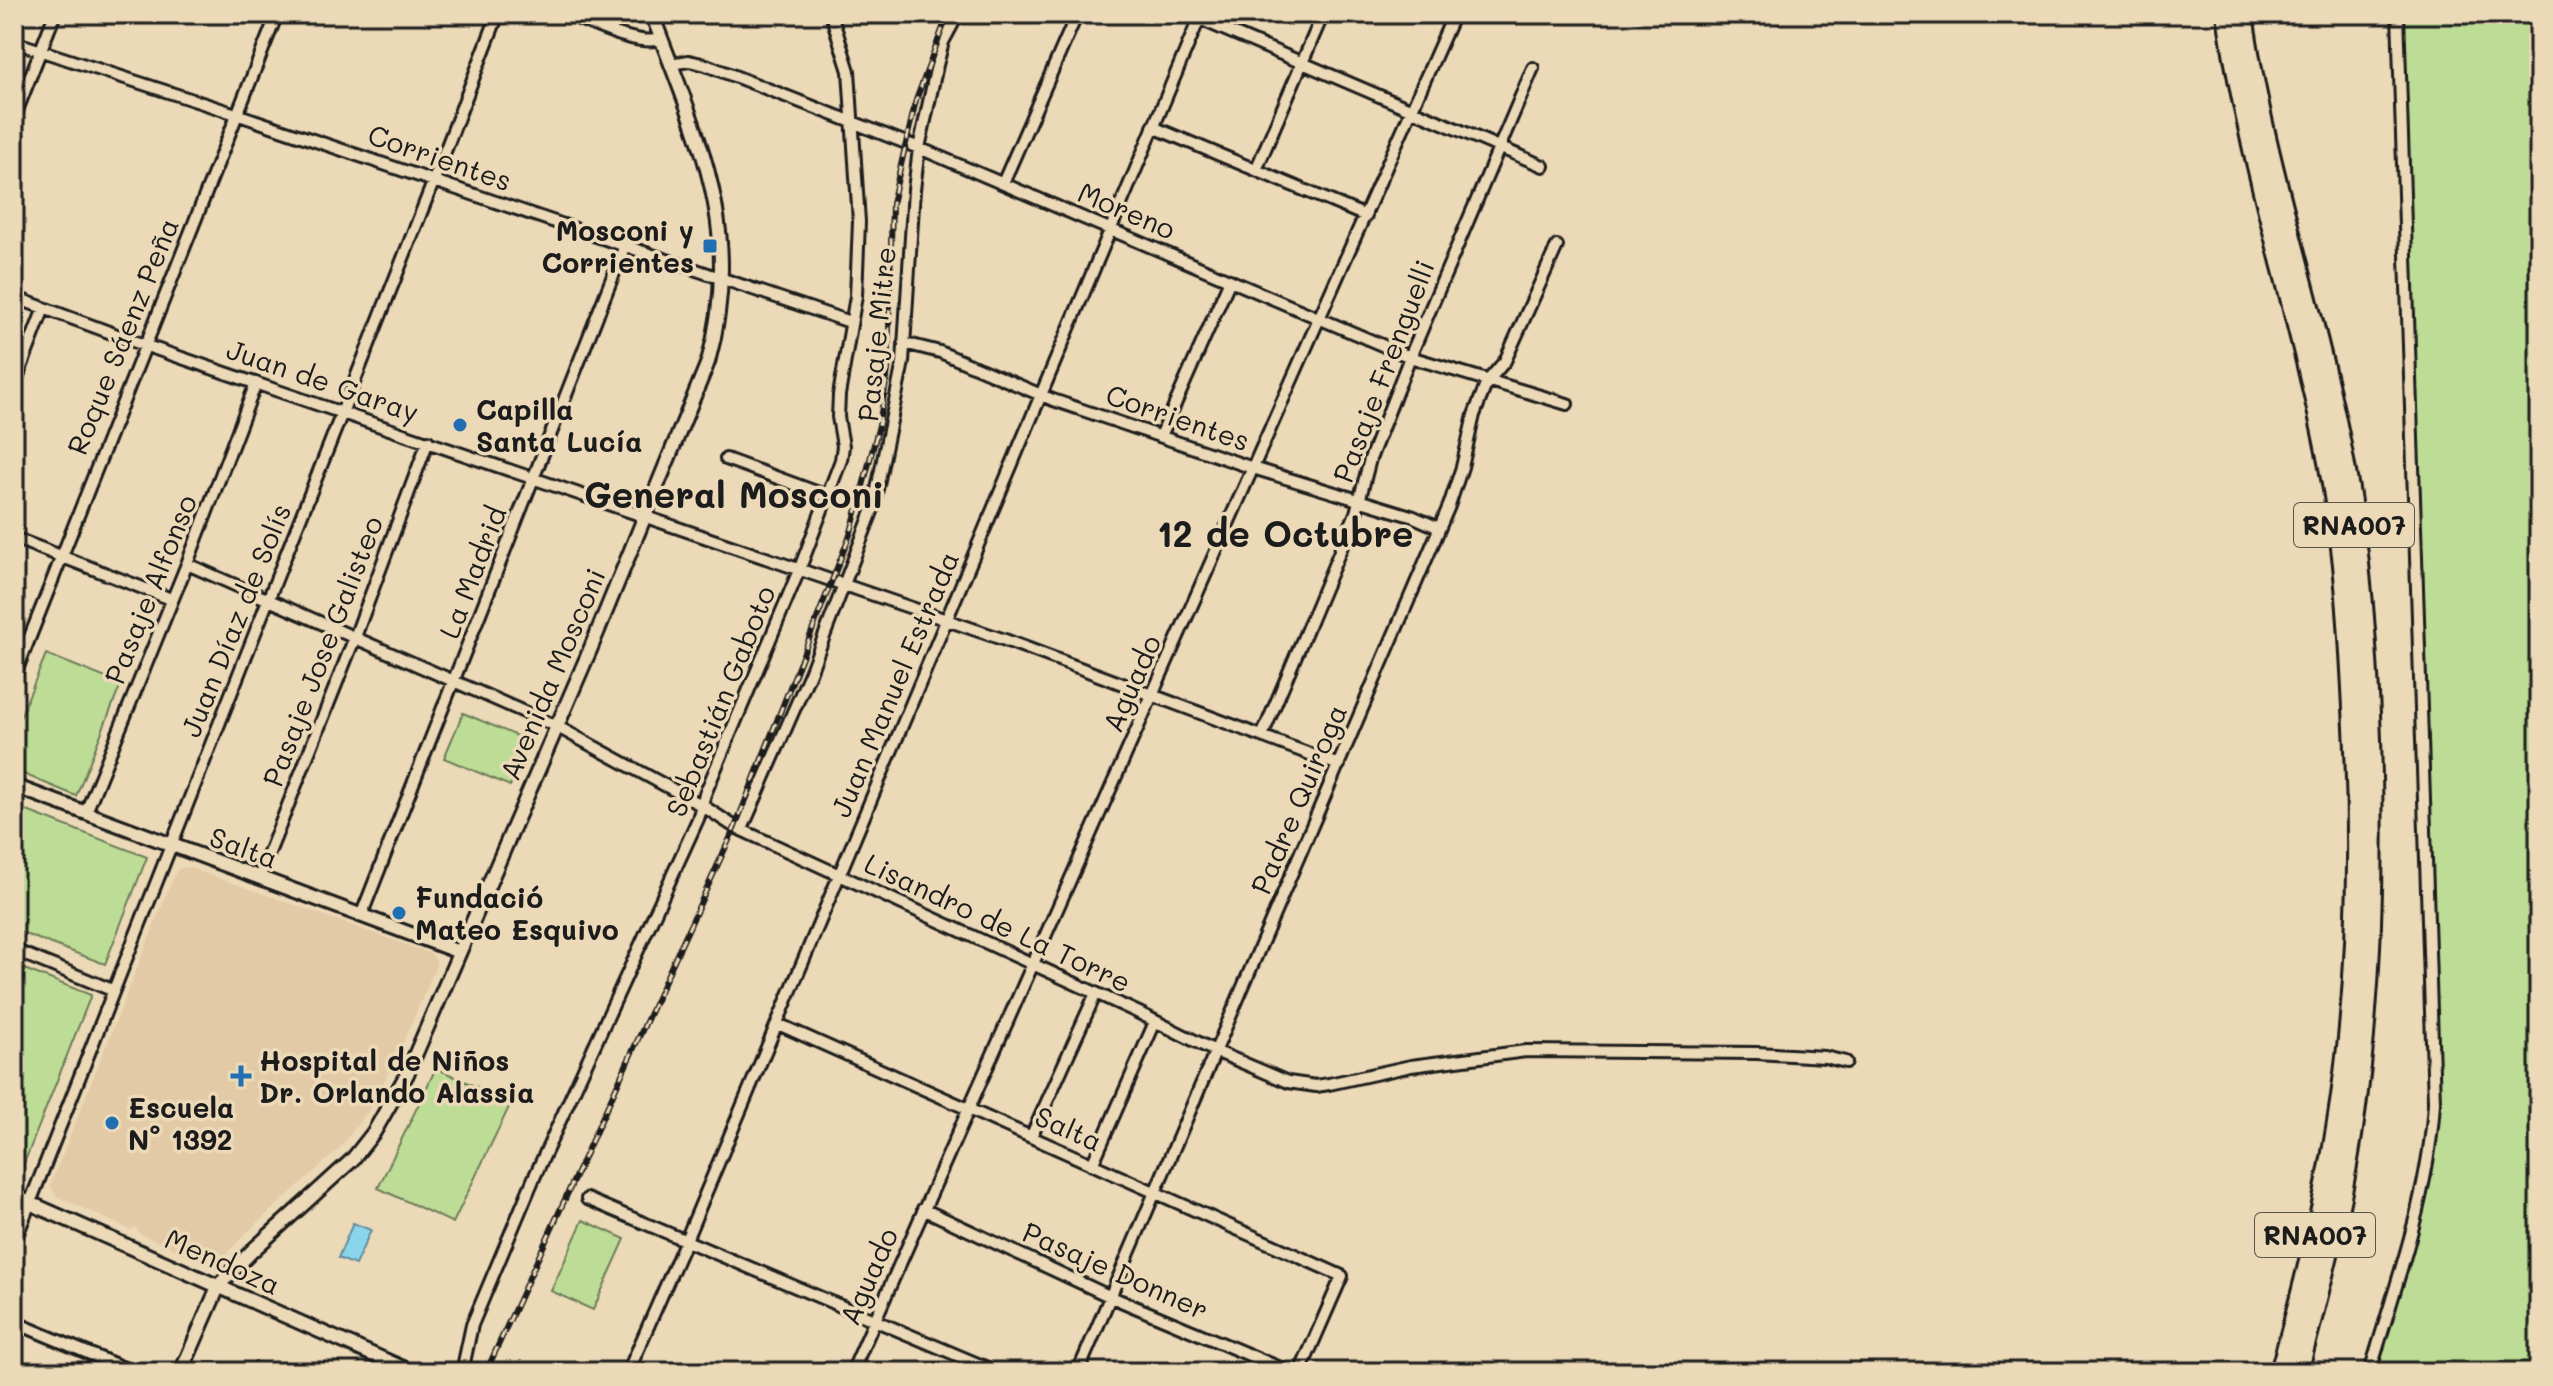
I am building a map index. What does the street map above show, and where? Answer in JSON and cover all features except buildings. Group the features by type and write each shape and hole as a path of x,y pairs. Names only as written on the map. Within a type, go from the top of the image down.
{"highway":[{"name":"RNA007","path":"2227,14 2246,125 2318,414 2338,528 2351,661 2357,774 2355,1046"},
{"name":"RNA007","path":"2243,14 2262,122 2335,413 2348,484 2362,593 2373,774 2373,870 2336,1216 2298,1372"},
{"name":"RNA007","path":"2280,1372 2349,1096"}],"street":[{"path":"14,118 55,14"},
{"name":"Roque Sáenz Peña","path":"14,677 277,14"},
{"name":"Juan Díaz de Solís","path":"14,1243 498,14"},
{"path":"567,14 636,39 652,42 661,39"},
{"name":"Avenida Mosconi","path":"219,1285 352,1160 374,1132 407,1074 708,362 716,334 722,278 720,223 705,157 652,14"},
{"name":"Sebastián Gaboto","path":"462,1372 472,1325 571,1092 703,806 800,568 843,446 838,417 839,395 856,296 859,222 849,71 831,14"},
{"name":"Pasaje Mitre","path":"742,829 810,673 879,485 904,343 919,148 943,42 958,14"},
{"path":"1003,183 1077,14"},
{"path":"1256,170 1323,14"},
{"name":"Aguado","path":"852,1372 1454,14"},
{"path":"2370,1372 2423,1191 2432,1142 2434,1102 2398,14"},
{"path":"1196,15 1543,166"},
{"name":"Juan Manuel Estrada","path":"628,1372 1112,230 1196,15"},
{"name":"Corrientes","path":"14,42 434,180 850,322"},
{"name":"Moreno","path":"670,64 689,61 706,65 919,148 1410,357 1567,404"},
{"name":"Pasaje Frenguelli","path":"1262,736 1356,513 1370,459 1410,357 1533,68"},
{"path":"1153,127 1366,216"},
{"name":"La Madrid","path":"361,916 625,245"},
{"name":"Padre Quiroga","path":"1078,1372 1439,528 1462,467 1474,415 1487,382 1505,361 1557,246"},
{"path":"1161,436 1230,280"},
{"name":"Juan de Garay","path":"14,297 144,345 800,568 1339,765"},
{"path":"14,386 44,308"},
{"name":"Corrientes","path":"904,343 940,352 1041,394 1253,468 1439,528"},
{"name":"Pasaje Alfonso","path":"86,812 187,564 256,383"},
{"name":"Pasaje Jose Galisteo","path":"259,878 355,637 428,441"},
{"path":"726,459 827,496"},
{"path":"14,538 171,599"},
{"name":"Lisandro de La Torre","path":"187,564 556,726 742,829 1215,1051 1288,1082 1316,1086 1411,1066 1526,1051 1757,1053 1825,1057 1846,1062"},
{"name":"Salta","path":"14,786 459,952"},
{"path":"14,950 112,990"},
{"path":"1031,1137 1096,993"},
{"path":"1092,1165 1155,1022"},
{"name":"Salta","path":"778,1024 1342,1276 1300,1372"},
{"name":"Mendoza","path":"14,1196 407,1371"},
{"path":"587,1199 997,1372"},
{"name":"Pasaje Donner","path":"923,1209 1109,1296 1290,1372"},
{"path":"181,1372 219,1285"},
{"path":"14,1322 133,1372"}],"shaded area":[{"name":"Hospital de Niños Dr. Orlando Alassia","path":"188,867 432,954 437,964 397,1057 369,1110 339,1149 246,1233 221,1260 210,1265 140,1234 135,1227 131,1230 56,1196 50,1186 171,883 178,869"}],"green space":[{"path":"2402,14 2539,14 2539,1372 2374,1372 2425,1192 2435,1107"},
{"path":"46,654 121,684 76,796 14,770 14,732"},
{"path":"463,713 529,741 510,786 444,758"},
{"path":"14,806 147,857 105,964 14,930"},
{"path":"14,965 91,995 21,1171 14,1168"},
{"path":"436,1068 511,1103 453,1223 378,1188"},
{"path":"583,1220 625,1239 593,1310 551,1291"}],"water":[{"path":"353,1223 371,1230 355,1265 338,1258"}],"railway":[{"path":"486,1372 735,827 851,532 879,425 888,370 892,204 916,100 948,14"}],"place":[{"name":"Mosconi y Corrientes","path":"710,246"},
{"name":"Capilla Santa Lucía","path":"460,425"},
{"name":"Fundació Mateo Esquivo","path":"399,913"},
{"name":"Hospital de Niños Dr. Orlando Alassia","path":"241,1076"},
{"name":"Escuela N° 1392","path":"112,1123"}],"district":[{"name":"General Mosconi","path":"734,493"},
{"name":"12 de Octubre","path":"1285,532"}]}
